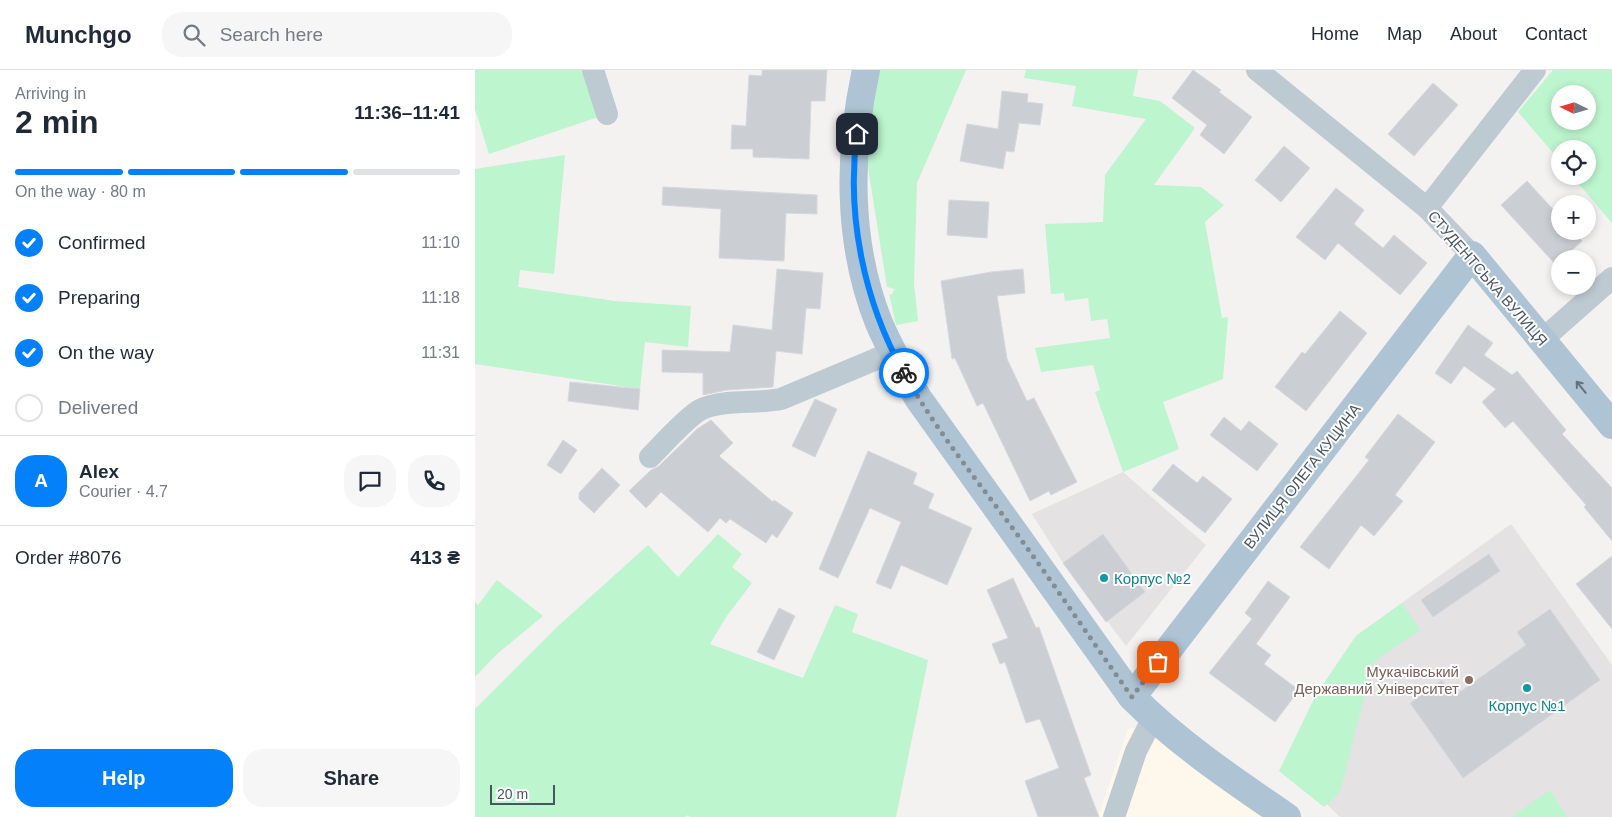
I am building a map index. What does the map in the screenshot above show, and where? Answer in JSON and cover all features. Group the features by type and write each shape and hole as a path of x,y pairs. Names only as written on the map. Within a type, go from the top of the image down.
{"main road":[{"path":"866,70 855,150 854,195 858,240 879,321 917,398 956,454 1021,539 1132,697 1153,718 1203,760 1287,817"},
{"name":"СТУДЕНТСЬКА ВУЛИЦЯ","path":"1472,255 1612,425"},
{"name":"ВУЛИЦЯ ОЛЕГА КУЦИНА","path":"1132,697 1472,255"}],"street":[{"path":"593,70 607,114"},
{"name":"СТУДЕНТСЬКА ВУЛИЦЯ","path":"1257,70 1427,208 1472,255"},
{"path":"1427,208 1535,70"},
{"path":"1543,339 1612,278"},
{"path":"650,457 699,410 714,405 761,403 781,399 893,352"},
{"path":"1114,817 1136,751 1153,718"}],"shaded area":[{"path":"1123,472 1206,545 1126,646 1063,563 1032,514"},
{"name":"Мукачівський Державний Університет","path":"1511,524 1612,665 1612,817 1340,817 1284,764 1316,695 1356,636"},
{"path":"1135,728 1151,733 1264,817 1098,817 1128,729"}],"green space":[{"path":"475,70 593,70 607,114 489,154 475,109"},
{"path":"875,70 966,70 917,183 914,284 918,321 896,325 889,293 891,295 895,289 887,287 862,130"},
{"path":"1026,70 1138,70 1133,96 1160,101 1195,128 1154,185 1201,187 1224,205 1205,222 1222,318 1228,317 1223,379 1163,402 1179,449 1123,472 1095,392 1100,390 1093,365 1041,372 1035,348 1110,338 1107,319 1091,321 1088,298 1065,301 1064,293 1051,294 1045,224 1103,222 1105,175 1146,119 1072,106 1076,86 1024,78"},
{"path":"1553,70 1612,70 1612,223 1596,204 1596,195 1588,195 1580,185 1596,185 1596,140 1551,140 1551,150 1518,112"},
{"path":"565,155 554,274 520,270 518,287 615,301 691,306 688,347 645,342 640,389 475,364 475,169"},
{"path":"718,534 742,554 732,567 752,583 726,617 710,644 803,678 835,605 858,614 852,632 928,660 896,817 690,817 688,815 685,817 475,817 475,709 557,627 648,545 678,577"},
{"path":"497,580 543,616 497,654 475,677 475,602 478,605"},
{"path":"1402,603 1420,630 1375,661 1372,666 1341,788 1338,794 1324,807 1279,771 1316,695 1356,636"},
{"path":"1550,790 1567,817 1512,817"}],"building":[{"path":"762,70 827,70 825,101 811,101 809,159 753,157 753,149 731,149 732,125 746,126 749,75 762,76"},
{"path":"1193,70 1221,90 1219,92 1252,117 1224,154 1200,135 1207,125 1172,98"},
{"path":"1433,83 1458,105 1414,156 1388,134"},
{"path":"1002,91 1028,94 1027,102 1043,104 1040,125 1019,123 1014,152 1006,151 1003,169 960,161 967,124 998,129"},
{"path":"1284,146 1310,168 1281,202 1255,180"},
{"path":"1527,181 1551,207 1551,240 1582,241 1572,250 1551,250 1551,260 1501,205"},
{"path":"663,187 817,195 817,214 786,213 784,261 719,258 721,209 662,205"},
{"path":"1336,188 1364,210 1354,224 1383,248 1394,235 1427,263 1400,295 1338,243 1325,260 1296,237"},
{"path":"949,200 989,202 987,238 947,235"},
{"path":"777,269 823,273 820,309 806,308 802,354 776,351 773,387 727,390 703,395 703,373 662,372 662,350 730,352 733,325 772,330"},
{"path":"1023,269 1025,293 997,296 1007,359 1027,401 1034,398 1077,482 1051,495 1049,491 1030,501 983,403 977,406 955,358 952,359 941,281 991,272"},
{"path":"1340,311 1367,333 1306,411 1275,387 1302,352 1305,354"},
{"path":"1468,325 1493,343 1484,355 1512,375 1517,371 1566,430 1562,434 1612,488 1612,541 1584,507 1586,505 1513,421 1505,428 1482,402 1496,389 1464,366 1451,384 1435,373"},
{"path":"570,382 640,389 638,410 568,401"},
{"path":"815,399 837,409 815,457 792,446"},
{"path":"1398,414 1435,442 1395,495 1403,501 1374,536 1361,525 1329,569 1300,547 1369,460 1365,457"},
{"path":"1224,417 1241,431 1249,421 1278,444 1257,471 1210,435"},
{"path":"711,420 733,443 719,456 773,502 774,500 793,513 777,538 772,534 766,543 730,519 726,523 720,518 708,532 661,492 646,508 629,491 651,470 659,466 697,429"},
{"path":"563,440 577,450 561,474 547,465"},
{"path":"868,451 917,473 913,484 934,494 928,508 972,528 947,585 901,565 891,589 876,583 901,522 870,508 838,578 819,569"},
{"path":"1173,464 1197,483 1203,476 1232,499 1205,533 1152,490"},
{"path":"602,468 620,485 594,513 579,499 579,493"},
{"name":"Корпус №2","path":"1103,534 1145,592 1106,622 1063,563"},
{"path":"1489,554 1500,571 1433,617 1421,600"},
{"path":"1612,556 1612,629 1576,584"},
{"path":"1013,578 1036,628 1039,627 1091,775 1084,778 1099,817 1038,817 1025,781 1059,768 1040,719 1026,723 1005,662 1000,664 992,644 1008,638 987,590"},
{"path":"1268,581 1290,597 1256,644 1271,655 1264,664 1299,690 1275,722 1209,673 1252,619 1245,613"},
{"path":"779,608 795,616 774,660 757,652"},
{"name":"Корпус №1","path":"1550,609 1600,680 1463,778 1410,703 1442,680 1454,696 1526,645 1517,632"}],"way so far":[{"path":"904,373 917,398 956,454 1021,539 1132,697 1158,662"}],"place":[{"name":"Корпус №2","path":"1104,578"},
{"name":"Мукачівський Державний Університет","path":"1469,680"},
{"name":"Корпус №1","path":"1527,688"}],"route":[{"path":"857,134 854,195 858,240 867,281 879,321 897,362 904,373"}]}
